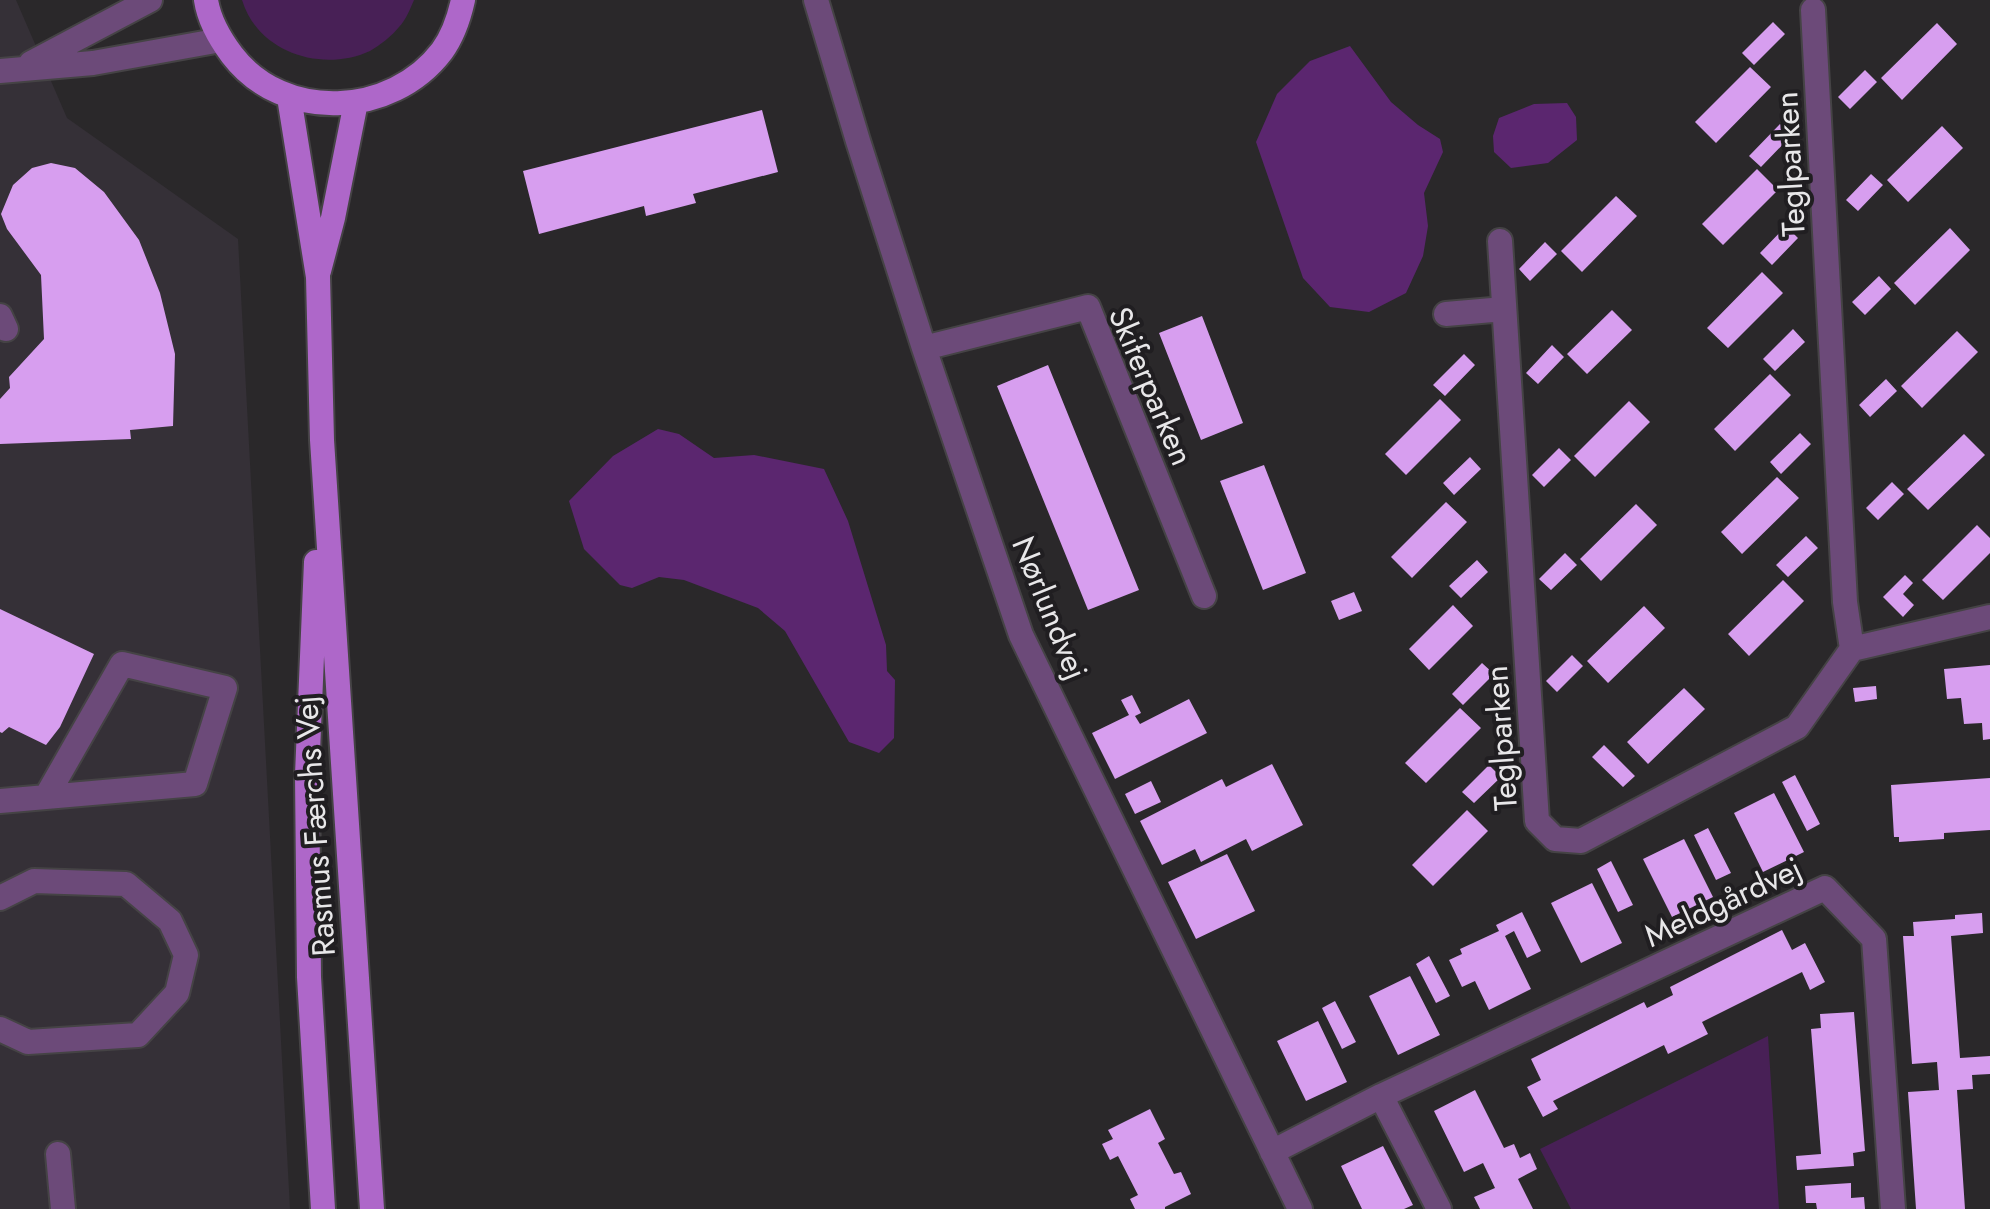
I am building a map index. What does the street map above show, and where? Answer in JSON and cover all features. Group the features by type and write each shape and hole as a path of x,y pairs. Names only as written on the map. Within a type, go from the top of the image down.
{"main road":[{"path":"206,0 221,40 239,64 262,83 289,97 322,104 356,102 389,93 418,75 442,51 458,20 463,0"},
{"name":"Rasmus Færchs Vej","path":"289,97 318,277 322,440 372,1209"},
{"name":"Rasmus Færchs Vej","path":"318,277 356,102"},
{"name":"Rasmus Færchs Vej","path":"322,440 307,775 309,977 323,1209"}],"street":[{"path":"9,70 150,0"},
{"name":"Nørlundvej","path":"816,0 924,348 1021,635 1300,1209"},
{"name":"Teglparken","path":"1500,241 1537,821 1555,839 1581,841 1797,727 1852,649 1845,602 1813,10"},
{"path":"9,70 93,63 221,40"},
{"name":"Skiferparken","path":"924,348 1088,307 1204,596"},
{"path":"1446,314 1504,309"},
{"path":"1852,649 1990,617"},
{"path":"0,801 46,797 195,784 225,688 122,664 46,797"},
{"path":"0,898 34,881 126,884 170,921 186,955 177,993 138,1035 28,1042 0,1029"},
{"name":"Meldgårdvej","path":"1272,1152 1381,1096 1825,888 1874,939 1893,1209"},
{"path":"1381,1096 1439,1209"},
{"path":"58,1154 63,1209"}],"shaded area":[{"path":"0,0 16,0 67,118 238,239 290,1209 0,1209"},
{"path":"242,0 414,0 401,24 382,43 370,51 332,60 294,54 277,45 250,18"},
{"path":"1350,46 1391,102 1440,139 1443,152 1424,193 1428,226 1423,256 1406,293 1369,312 1330,307 1303,278 1256,142 1277,94 1310,61"},
{"path":"1567,103 1576,117 1577,140 1548,163 1511,168 1494,152 1493,136 1499,118 1534,104"},
{"path":"658,429 679,434 714,458 754,455 824,469 848,521 886,645 887,671 895,680 894,738 879,753 849,742 785,631 758,608 684,580 659,577 632,588 620,585 584,549 569,501 613,456"},
{"path":"1768,1036 1779,1209 1571,1209 1540,1149"}],"building":[{"path":"1773,22 1785,34 1754,65 1742,53"},
{"path":"1937,23 1957,44 1902,100 1881,78"},
{"path":"1750,67 1771,87 1716,143 1695,122"},
{"path":"1865,70 1877,82 1850,109 1838,97"},
{"path":"762,110 778,172 693,194 696,203 646,216 644,206 539,234 523,171"},
{"path":"1780,124 1791,136 1761,167 1749,156"},
{"path":"1942,126 1963,148 1908,202 1887,180"},
{"path":"51,163 75,168 104,192 139,240 160,293 175,354 173,426 130,430 131,439 0,444 0,399 10,388 9,377 44,339 41,275 7,229 1,214 13,185 32,168"},
{"path":"1757,169 1778,190 1723,245 1702,224"},
{"path":"1871,174 1883,185 1858,211 1846,200"},
{"path":"1616,196 1637,216 1582,272 1561,251"},
{"path":"1786,226 1798,238 1772,265 1760,253"},
{"path":"1950,228 1970,250 1915,305 1894,283"},
{"path":"1545,242 1557,254 1530,281 1519,269"},
{"path":"1762,272 1783,293 1728,348 1707,328"},
{"path":"1879,276 1891,289 1865,315 1852,302"},
{"path":"1612,310 1632,330 1587,374 1567,354"},
{"path":"1202,316 1243,423 1201,440 1159,333"},
{"path":"1793,329 1805,342 1775,371 1763,359"},
{"path":"1957,331 1978,352 1922,408 1901,386"},
{"path":"1552,345 1564,357 1538,384 1526,373"},
{"path":"1464,354 1475,365 1445,396 1433,385"},
{"path":"1048,365 1139,590 1088,610 997,386"},
{"path":"1770,374 1791,395 1735,451 1714,429"},
{"path":"1886,379 1897,391 1870,417 1859,405"},
{"path":"1440,399 1461,420 1406,475 1385,454"},
{"path":"1629,401 1650,422 1595,477 1574,456"},
{"path":"1800,433 1811,444 1781,474 1770,462"},
{"path":"1964,434 1985,455 1928,510 1907,489"},
{"path":"1559,448 1571,460 1544,487 1532,475"},
{"path":"1470,457 1481,469 1454,495 1443,483"},
{"path":"1264,465 1306,573 1263,590 1220,481"},
{"path":"1777,477 1799,498 1742,554 1721,532"},
{"path":"1892,482 1904,494 1878,520 1866,508"},
{"path":"1446,502 1467,522 1412,578 1391,557"},
{"path":"1636,504 1657,525 1601,581 1580,559"},
{"path":"1977,525 1990,538 1990,553 1943,600 1922,580"},
{"path":"1806,536 1818,548 1788,577 1776,565"},
{"path":"1565,553 1577,565 1551,590 1539,579"},
{"path":"1477,560 1488,572 1461,598 1449,586"},
{"path":"1905,575 1913,583 1903,594 1914,605 1903,617 1883,597"},
{"path":"1783,580 1804,601 1749,656 1728,634"},
{"path":"1354,592 1362,611 1339,620 1331,601"},
{"path":"1453,605 1473,626 1429,670 1409,649"},
{"path":"1644,606 1665,628 1608,683 1587,661"},
{"path":"0,609 94,654 60,727 46,745 9,727 0,732"},
{"path":"1572,655 1583,666 1557,692 1546,681"},
{"path":"1482,663 1494,674 1463,705 1452,694"},
{"path":"1990,665 1990,739 1983,740 1982,723 1964,724 1961,698 1947,699 1944,669"},
{"path":"1876,686 1877,699 1855,702 1853,688"},
{"path":"1684,688 1705,709 1648,764 1627,742"},
{"path":"1132,695 1141,713 1135,716 1140,724 1189,699 1207,733 1115,779 1092,733 1129,715 1121,700"},
{"path":"1460,708 1481,728 1426,783 1405,763"},
{"path":"1604,745 1635,776 1623,787 1592,757"},
{"path":"1272,764 1303,825 1252,851 1246,839 1201,862 1195,849 1162,865 1140,821 1222,779 1226,787"},
{"path":"1489,765 1501,777 1474,803 1462,792"},
{"path":"1795,775 1820,824 1807,831 1782,782"},
{"path":"1990,778 1990,830 1944,833 1944,839 1899,842 1899,837 1894,837 1891,785"},
{"path":"1151,781 1161,802 1135,814 1125,794"},
{"path":"1774,793 1804,852 1763,872 1734,813"},
{"path":"1467,810 1488,831 1433,886 1412,865"},
{"path":"1708,828 1731,873 1716,880 1694,835"},
{"path":"1684,839 1713,897 1672,917 1643,859"},
{"path":"1227,854 1255,911 1196,939 1168,882"},
{"path":"1611,861 1633,905 1618,912 1597,869"},
{"path":"1592,883 1622,943 1581,963 1551,903"},
{"path":"1522,912 1541,951 1527,958 1514,931 1505,936 1531,989 1489,1010 1475,981 1462,987 1449,960 1462,954 1460,949 1499,931 1496,925"},
{"path":"1982,913 1983,933 1951,936 1960,1058 1990,1056 1990,1074 1972,1075 1973,1089 1957,1090 1965,1209 1916,1209 1908,1092 1939,1090 1937,1062 1912,1064 1903,936 1914,936 1913,922 1955,919 1955,915"},
{"path":"1782,930 1792,950 1805,943 1825,982 1810,990 1802,972 1702,1022 1708,1034 1668,1054 1664,1045 1553,1101 1558,1109 1543,1117 1527,1087 1541,1080 1531,1059 1644,1002 1647,1008 1673,995 1670,987"},
{"path":"1429,956 1450,996 1436,1003 1416,964"},
{"path":"1410,976 1440,1035 1398,1055 1369,996"},
{"path":"1335,1001 1356,1042 1342,1049 1322,1008"},
{"path":"1854,1012 1865,1151 1853,1153 1854,1166 1797,1170 1796,1156 1821,1154 1811,1029 1821,1028 1820,1014"},
{"path":"1318,1021 1347,1082 1306,1101 1277,1041"},
{"path":"1475,1090 1504,1148 1514,1144 1520,1158 1530,1153 1537,1169 1518,1179 1533,1209 1480,1209 1474,1197 1495,1188 1483,1163 1464,1172 1434,1111"},
{"path":"1150,1109 1165,1139 1158,1143 1174,1174 1181,1172 1191,1194 1165,1209 1135,1209 1130,1199 1138,1195 1118,1156 1110,1160 1102,1144 1113,1139 1108,1130"},
{"path":"1383,1146 1413,1205 1404,1209 1362,1209 1341,1166"},
{"path":"1851,1183 1851,1198 1864,1197 1865,1209 1817,1209 1816,1203 1806,1203 1805,1186"}]}
